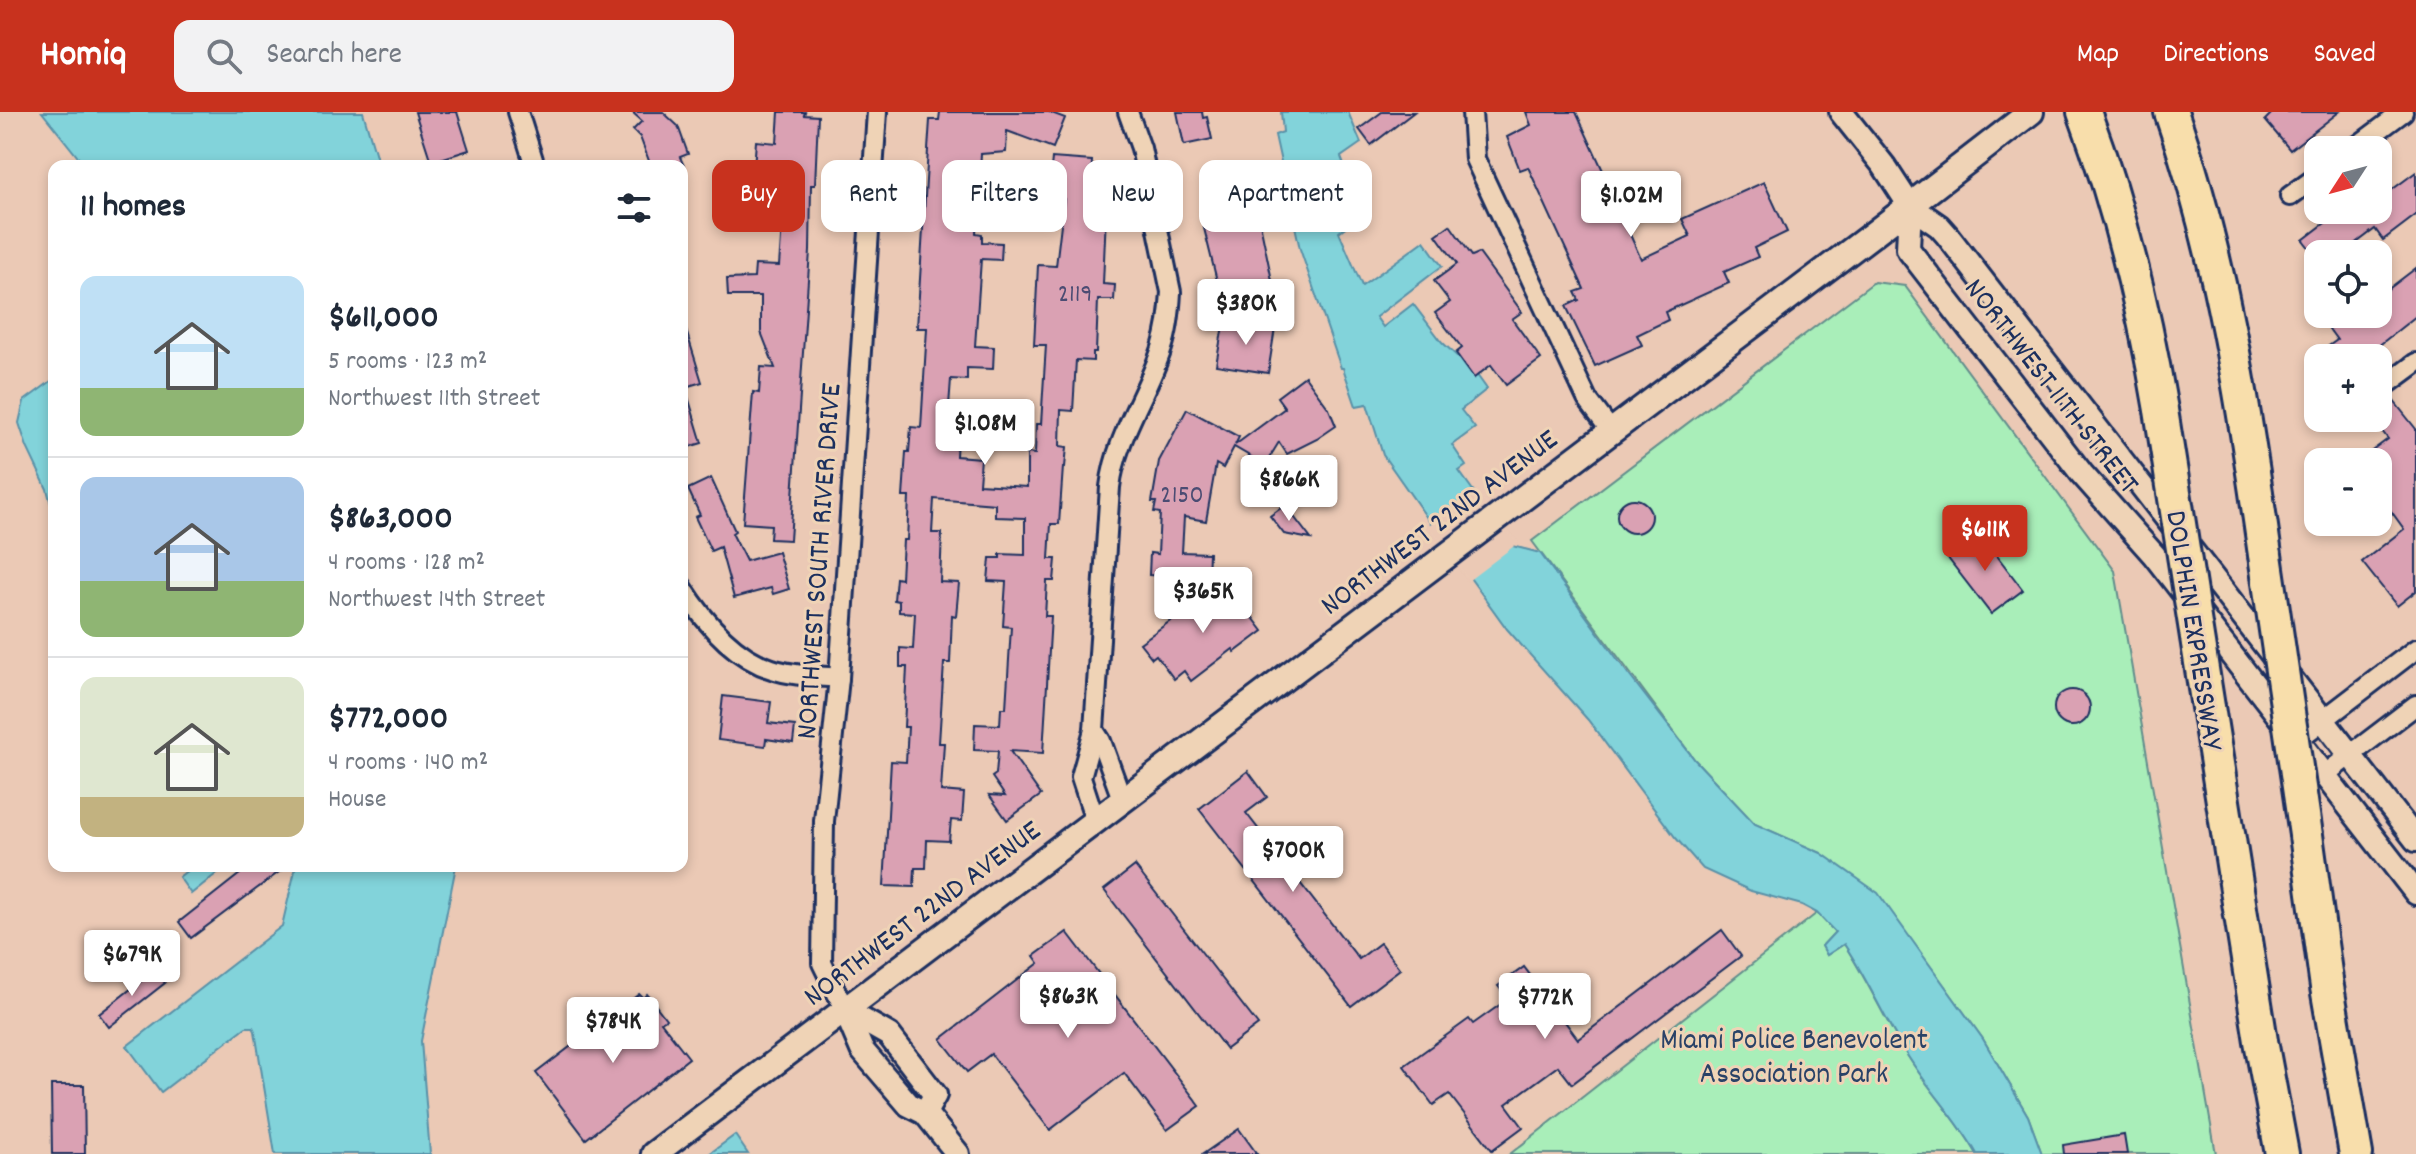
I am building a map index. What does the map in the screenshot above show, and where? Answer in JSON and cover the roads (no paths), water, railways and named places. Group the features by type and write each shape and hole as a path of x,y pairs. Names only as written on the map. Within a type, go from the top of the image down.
{"highway":[{"name":"DOLPHIN EXPRESSWAY","path":"2084,112 2140,298 2161,410 2258,1027 2282,1154"},
{"path":"2171,112 2217,266 2235,357 2327,987 2356,1154"}],"main road":[{"name":"NORTHWEST 22ND AVENUE","path":"654,1154 2031,112"}],"street":[{"path":"518,112 533,160"},
{"name":"NORTHWEST SOUTH RIVER DRIVE","path":"845,1010 826,974 821,949 824,821 839,678 877,112"},
{"path":"1095,820 1081,777 1094,730 1112,470 1163,346 1170,316 1171,292 1141,148 1128,112"},
{"path":"1472,112 1475,159 1587,399 1611,431"},
{"name":"NORTHWEST 11TH STREET","path":"1841,112 1884,166 1910,206 1947,235 2416,840"},
{"path":"2371,136 2403,112"},
{"path":"2290,196 2304,186"},
{"name":"NORTHWEST 11TH STREET","path":"1910,206 1908,249 2082,474 2154,555 2416,893"},
{"path":"2392,381 2416,363"},
{"path":"688,595 708,623 729,644 755,662 788,673 839,678"},
{"path":"2297,740 2416,649"},
{"path":"2324,775 2416,705"},
{"path":"1094,730 1122,799"},
{"path":"845,1010 889,1035 935,1095 925,1113"},
{"path":"845,1010 862,1050 909,1105 925,1113 958,1154"}],"water":[{"path":"42,112 363,112 377,160 80,160"},
{"path":"1281,112 1348,112 1361,143 1341,157 1342,160 1280,160 1275,135 1283,132"},
{"path":"1296,232 1339,232 1362,286 1424,241 1442,266 1376,317 1383,327 1413,304 1442,342 1474,377 1477,375 1487,389 1461,410 1475,428 1452,445 1466,466 1459,471 1513,546 1540,553 1695,760 1755,824 1821,853 1878,893 1983,1039 2028,1116 2042,1154 1977,1154 1909,1058 1844,944 1827,955 1822,946 1835,932 1817,913 1802,905 1751,891 1703,869 1675,837 1588,720 1507,629 1383,455 1367,404 1356,406"},
{"path":"48,383 48,493 19,423 24,401"},
{"path":"185,872 218,872 191,894 179,877"},
{"path":"295,872 455,872 421,1041 430,1154 275,1154 253,1027 246,1027 161,1092 127,1046 282,926"},
{"path":"735,1135 748,1154 709,1154"}],"park label":[{"name":"Miami Police Benevolent Association Park","path":"1794,1055"}]}
